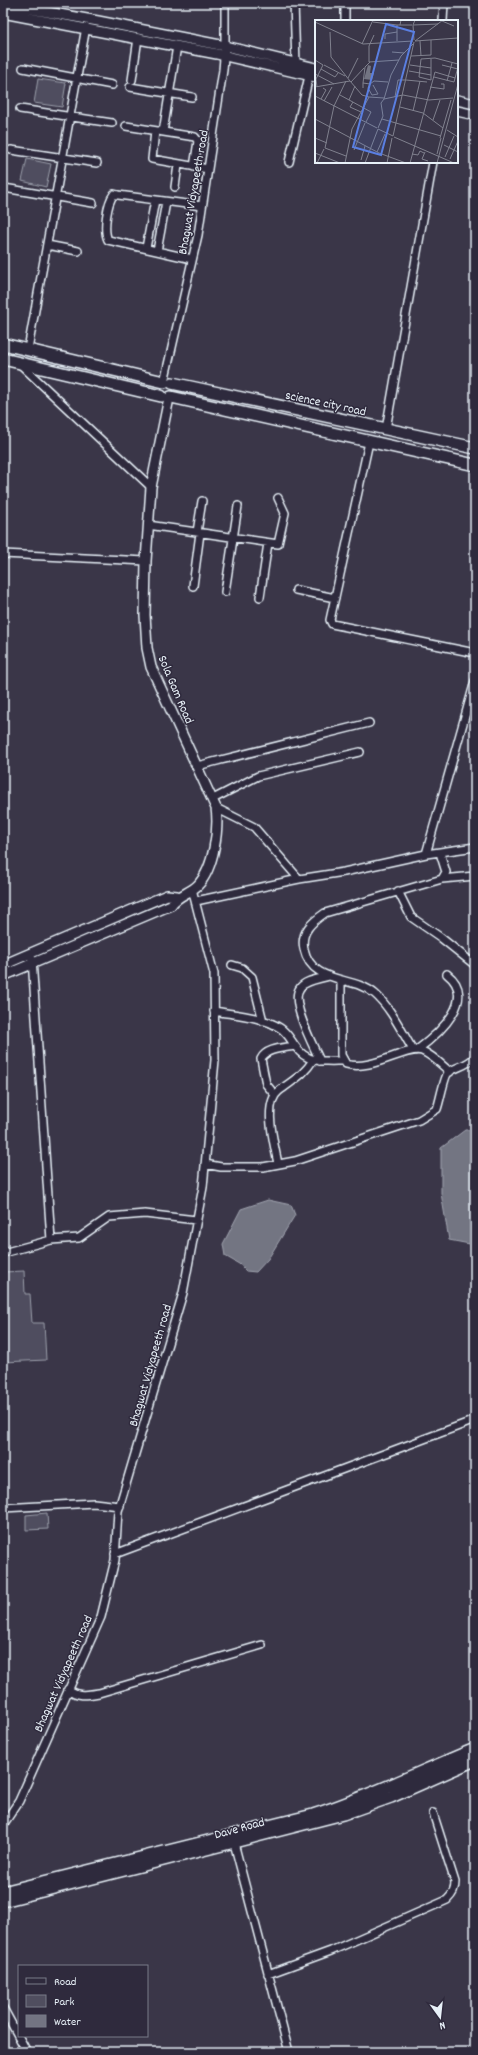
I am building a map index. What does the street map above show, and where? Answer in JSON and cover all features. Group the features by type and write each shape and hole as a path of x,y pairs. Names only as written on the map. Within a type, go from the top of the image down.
{"main road":[{"name":"science city road","path":"3,344 168,382 475,448"},
{"path":"3,359 475,465"},
{"path":"167,397 175,390 168,382"},
{"path":"3,1892 313,1815 347,1804 475,1749"},
{"name":"Dave Road","path":"3,1901 343,1814 391,1797 475,1760"}],"street":[{"name":"Bhagwat Vidyapeeth road","path":"168,382 208,169 225,51 225,3"},
{"path":"294,3 296,64"},
{"path":"345,3 345,20"},
{"path":"443,20 444,3"},
{"path":"3,4 98,21 225,51 313,76 289,162"},
{"path":"3,13 177,46 225,51 315,68"},
{"path":"28,349 86,28"},
{"path":"138,38 131,83 192,97"},
{"path":"164,132 177,46"},
{"path":"23,68 112,85"},
{"path":"458,100 475,104"},
{"path":"20,109 112,124"},
{"path":"458,111 475,115"},
{"path":"126,126 197,139 194,167"},
{"path":"155,131 152,159 178,165 208,169"},
{"path":"11,150 97,163"},
{"path":"386,429 433,163"},
{"path":"175,187 178,165"},
{"path":"4,188 93,203"},
{"path":"192,260 108,240 106,233 110,203 114,194 202,206"},
{"path":"146,248 155,200"},
{"path":"157,251 166,202"},
{"path":"47,245 78,251"},
{"path":"18,362 151,487"},
{"name":"Sola Gam Road","path":"3,965 167,895 177,896 192,889 202,879 211,857 218,821 215,803 148,658 145,615 148,525 151,487 167,397"},
{"path":"369,442 330,620 332,624 475,653"},
{"path":"148,525 275,544 280,542 285,513 278,498"},
{"path":"194,586 202,501"},
{"path":"225,592 238,506"},
{"path":"260,597 268,543"},
{"path":"3,554 146,561"},
{"path":"296,590 335,598"},
{"path":"426,854 475,681"},
{"path":"197,766 369,723"},
{"path":"299,878 254,827 215,803 258,776 360,752"},
{"path":"196,901 299,878 344,872 426,854 475,847"},
{"path":"440,853 446,872 442,878"},
{"path":"450,1072 428,1054 415,1050 375,994 360,985 341,981 328,976 310,965 306,959 302,942 304,933 310,924 325,913 442,878 475,876"},
{"name":"Bhagwat Vidyapeeth road","path":"3,1825 18,1801 100,1617 115,1554 120,1506 183,1293 205,1164 215,1060 214,974 192,889"},
{"path":"398,891 411,917 440,936 475,965"},
{"name":"Sola Gam Road","path":"3,976 171,905 177,896"},
{"path":"31,953 51,1240"},
{"path":"232,966 246,970 252,977 263,1021"},
{"path":"214,1011 263,1021 282,1029 306,1058 316,1061 344,1062 348,1065 369,1064 415,1050 454,1021 465,1004 466,995 458,979 447,974"},
{"path":"316,1061 300,1014 296,996 298,990 305,983 328,976"},
{"path":"341,981 341,1056 344,1062"},
{"path":"275,1095 266,1084 261,1059 263,1055 269,1052 295,1046"},
{"path":"205,1164 237,1168 263,1167 295,1161 411,1122 434,1112 439,1104 447,1075 450,1072 472,1063 475,1057"},
{"path":"278,1164 270,1117 275,1095 304,1074 316,1061"},
{"path":"3,1253 51,1240 79,1238 109,1217 145,1214 196,1220"},
{"path":"115,1554 475,1420"},
{"path":"3,1508 94,1503 120,1506"},
{"path":"68,1689 74,1694 85,1695 99,1693 262,1646"},
{"path":"268,1974 331,1951 448,1900 455,1890 455,1882 433,1813"},
{"path":"234,1843 289,2052"},
{"path":"3,2008 18,2036"},
{"path":"19,2037 27,2052"}],"green space":[{"path":"38,79 66,83 62,107 34,103"},
{"path":"27,159 51,164 46,187 22,181"},
{"path":"24,1271 25,1294 30,1294 32,1323 44,1323 46,1360 4,1362 3,1272"},
{"path":"47,1513 48,1529 26,1530 26,1515"}],"water":[{"path":"465,1130 475,1130 475,1245 449,1240 441,1193 441,1148"},
{"path":"268,1200 291,1205 295,1215 268,1259 256,1272 246,1271 239,1264 225,1256 223,1244 241,1209"}]}
